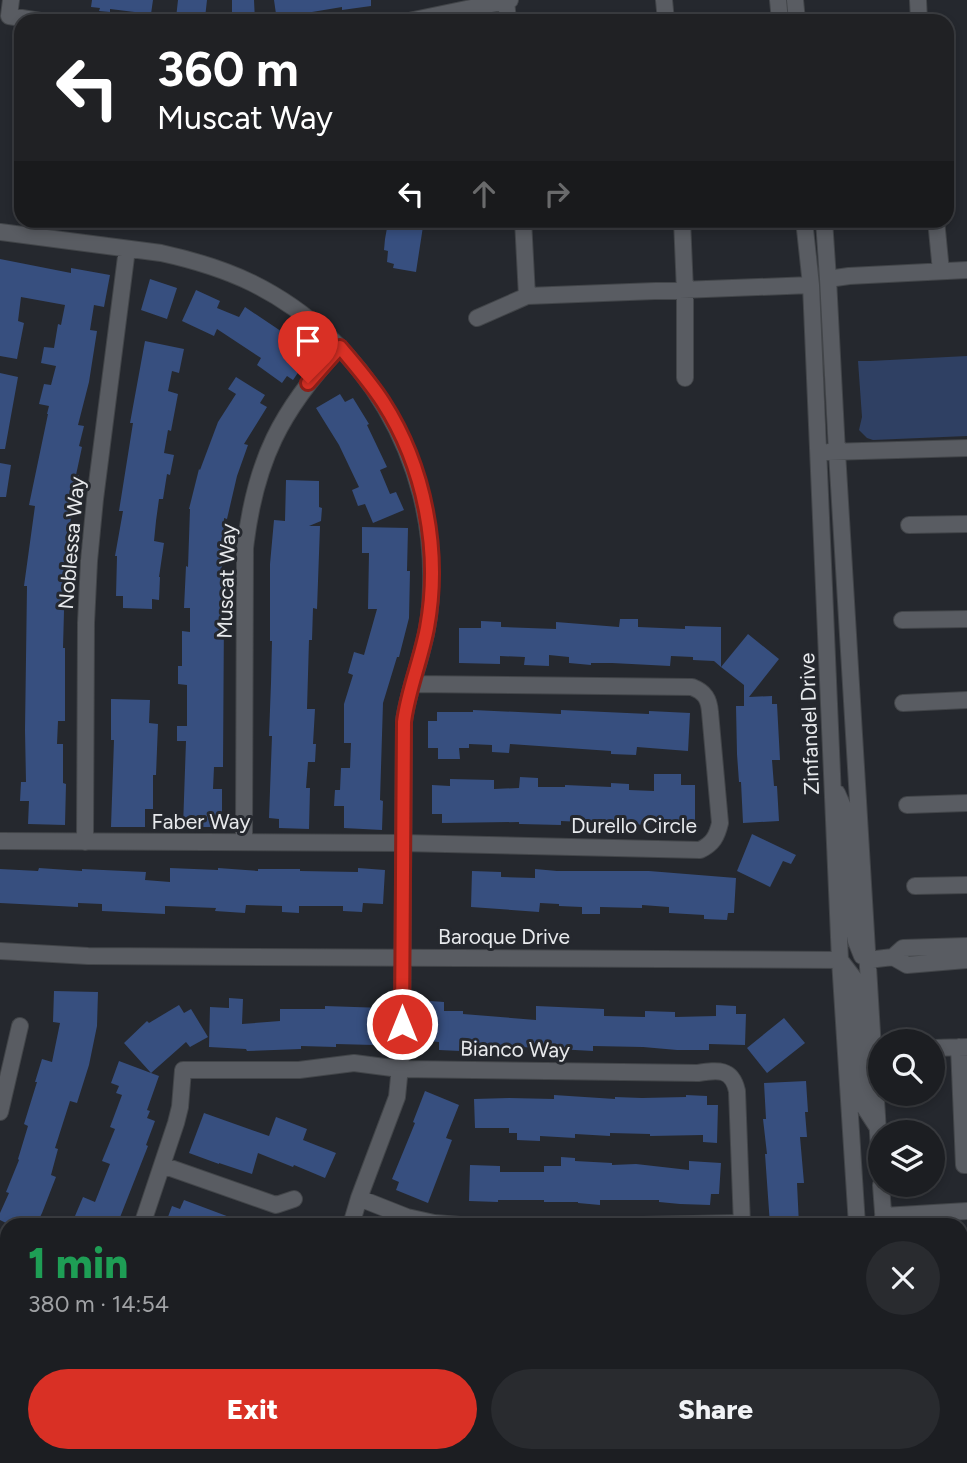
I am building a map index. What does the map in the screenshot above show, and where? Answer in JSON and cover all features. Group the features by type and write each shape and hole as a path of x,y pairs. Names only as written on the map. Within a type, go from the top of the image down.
{"street":[{"path":"11,0 9,16 14,17"},
{"path":"442,14 507,0"},
{"path":"523,228 527,296"},
{"path":"682,228 685,378"},
{"name":"Zinfandel Drive","path":"805,228 811,285 840,960 857,1218"},
{"name":"Zinfandel Drive","path":"825,228 878,1120"},
{"path":"937,228 941,271"},
{"path":"0,232 185,258 253,283 285,301 340,347 364,375 402,436 419,482 430,541 431,589 428,625 406,704 404,722 402,1047 397,1097 353,1218"},
{"name":"Noblessa Way","path":"85,842 86,623 89,561 127,249"},
{"path":"828,279 967,270"},
{"path":"477,318 527,296 811,285"},
{"name":"Muscat Way","path":"244,842 245,548 251,502 259,472 282,421 305,387 340,347"},
{"path":"818,452 967,448"},
{"path":"909,524 967,524"},
{"path":"902,620 967,619"},
{"name":"Durello Circle","path":"403,843 700,850 714,840 720,823 710,706 701,690 692,687 412,684"},
{"path":"904,703 967,701"},
{"path":"832,778 844,809 847,826 856,941 860,953 868,962 893,957 903,948 967,946"},
{"path":"907,805 967,803"},
{"name":"Faber Way","path":"0,841 403,843"},
{"path":"915,886 967,885"},
{"name":"Baroque Drive","path":"0,951 88,956 840,960"},
{"path":"893,957 907,965 967,960"},
{"path":"840,960 853,977 857,991 865,1108 872,1120"},
{"path":"0,1112 20,1026"},
{"path":"945,1048 963,1047 964,1166 967,1165"},
{"name":"Bianco Way","path":"144,1218 176,1123 183,1070 299,1070 354,1063 400,1069 698,1073 717,1070 726,1073 737,1091 742,1218"},
{"path":"162,1166 275,1205 294,1199"},
{"path":"882,1197 883,1218"},
{"path":"359,1198 412,1218"},
{"path":"908,1218 967,1211"}],"shaded area":[{"path":"967,356 967,436 873,440 859,430 862,417 858,361"}],"building":[{"path":"92,0 153,0 151,14 110,9 110,12 99,11 100,8 91,7"},
{"path":"178,0 207,0 205,14 176,14"},
{"path":"232,0 254,0 255,14 232,14"},
{"path":"274,0 371,0 371,6 276,14"},
{"path":"387,228 423,228 416,272 393,268 394,264 387,262 388,251 384,250"},
{"path":"0,259 71,273 71,268 110,275 104,307 94,305 90,330 97,331 89,382 78,425 84,426 79,446 82,447 76,475 79,475 65,572 69,572 63,648 65,721 58,721 57,744 63,744 65,825 28,824 29,801 20,801 21,782 26,782 27,586 24,586 35,506 29,505 49,406 39,404 44,384 51,385 56,366 41,363 44,347 54,348 65,305 21,297 18,321 24,323 17,359 0,356"},
{"path":"150,279 177,288 167,319 141,310"},
{"path":"196,290 220,301 217,308 239,317 245,307 312,352 293,380 287,376 282,383 257,365 261,358 217,329 214,336 182,321"},
{"path":"145,341 184,349 179,373 172,371 168,391 178,394 164,453 174,455 170,475 167,474 163,499 159,499 154,541 164,543 159,600 152,599 152,609 123,608 123,596 116,596 115,556 123,511 119,511 133,423 130,423"},
{"path":"0,373 18,377 5,449 0,449"},
{"path":"236,377 265,395 260,403 267,407 244,444 248,445 237,476 227,519 224,518 223,767 214,767 213,789 222,789 222,827 183,827 186,741 177,741 177,726 187,726 187,685 178,684 178,666 182,666 182,631 190,632 190,608 184,608 189,509 199,469 218,422 236,394 228,389"},
{"path":"340,394 345,402 353,398 369,424 367,425 387,467 380,470 390,494 396,492 404,510 373,523 365,504 358,506 352,490 359,487 339,445 316,408"},
{"path":"0,463 11,465 6,497 0,497"},
{"path":"286,480 319,481 319,507 322,508 321,521 309,526 320,526 317,609 313,608 312,640 309,640 307,709 315,709 313,744 316,744 315,762 308,762 306,788 310,788 309,829 279,828 279,819 269,818 272,736 269,736 272,641 270,564 274,520 285,521"},
{"path":"362,527 408,528 409,618 383,703 380,800 383,801 382,830 344,828 344,806 334,806 335,790 340,790 341,768 350,768 351,743 344,743 344,704 353,675 348,673 354,652 364,655 377,609 368,609 369,553 362,553"},
{"path":"620,619 638,619 638,627 721,627 721,667 714,661 671,656 670,666 569,663 569,657 549,655 549,666 524,665 525,657 500,656 500,664 459,663 459,628 481,628 481,621 501,622 501,627 556,629 556,622 619,627"},
{"path":"748,634 779,659 749,697 772,696 772,704 777,704 780,760 772,760 779,821 743,823 736,706 744,706 744,685 721,667"},
{"path":"111,699 150,700 149,723 158,724 153,809 145,809 145,827 111,827 114,740 111,740"},
{"path":"473,710 561,714 561,710 690,713 688,751 637,747 636,755 510,744 509,753 492,752 492,745 469,744 469,748 459,748 460,759 438,759 438,748 428,748 428,721 437,721 437,712"},
{"path":"654,774 681,774 681,785 695,785 695,823 442,823 442,814 432,814 432,785 450,786 450,779 494,780 494,789 519,788 520,777 538,778 538,787 611,787 611,783 629,784 629,790 654,791"},
{"path":"752,834 796,855 791,864 783,861 770,887 737,871"},
{"path":"39,868 146,872 145,880 170,882 170,868 358,872 358,868 385,870 383,904 363,903 362,912 343,911 343,906 299,906 299,913 282,912 282,906 246,905 245,913 215,911 216,908 165,906 165,914 102,911 102,904 78,903 78,907 0,903 0,869 38,871"},
{"path":"535,869 649,871 736,878 734,913 728,913 727,920 704,919 704,915 669,913 669,907 642,905 642,908 600,907 600,914 582,914 582,907 559,904 540,903 539,912 471,907 472,871 501,872 501,877 535,878"},
{"path":"54,991 98,992 97,1026 89,1065 77,1103 70,1101 55,1148 58,1149 51,1175 56,1177 42,1213 40,1218 0,1218 28,1126 24,1124 42,1059 52,1062 60,1023 53,1022"},
{"path":"229,998 243,999 242,1024 280,1021 280,1009 325,1009 325,1006 384,1008 383,1038 374,1037 374,1045 336,1044 336,1047 301,1046 301,1049 247,1051 209,1047 210,1007 229,1008"},
{"path":"430,1001 444,1002 444,1011 536,1020 536,1006 604,1009 604,1016 645,1017 645,1011 675,1012 675,1017 716,1016 716,1005 736,1006 736,1014 746,1014 745,1045 709,1044 709,1050 593,1046 593,1051 485,1045 484,1050 439,1050 439,1042 429,1041"},
{"path":"179,1005 184,1013 191,1009 208,1037 190,1047 186,1042 151,1073 124,1043 147,1021 149,1023"},
{"path":"784,1018 805,1043 767,1073 747,1048"},
{"path":"119,1061 159,1076 147,1110 150,1111 147,1118 155,1121 120,1218 80,1218 75,1216 83,1197 95,1202 110,1164 102,1161 115,1129 110,1127 122,1095 116,1093 119,1086 111,1083"},
{"path":"806,1081 807,1137 800,1137 804,1183 797,1183 799,1218 770,1218 763,1119 766,1119 764,1083"},
{"path":"425,1091 459,1105 446,1138 452,1140 428,1203 396,1190 399,1182 392,1179"},
{"path":"554,1095 615,1099 707,1096 707,1105 718,1105 717,1143 703,1142 703,1135 650,1136 610,1133 610,1136 575,1134 575,1138 540,1136 540,1141 517,1140 517,1133 509,1133 509,1128 475,1128 474,1099 554,1099"},
{"path":"204,1113 269,1136 276,1117 307,1129 303,1140 336,1153 325,1178 258,1153 252,1174 219,1164 189,1153"},
{"path":"561,1157 612,1165 636,1164 689,1170 689,1161 721,1163 719,1194 711,1194 710,1205 659,1200 600,1200 600,1205 544,1200 469,1201 470,1165 500,1166 500,1172 544,1172 544,1166 561,1166"},
{"path":"184,1200 232,1218 168,1218 172,1206 180,1209"}],"route":[{"path":"308,383 340,347 364,375 402,436 419,482 427,517 432,565 428,625 406,704 404,722 402,1024"}]}
